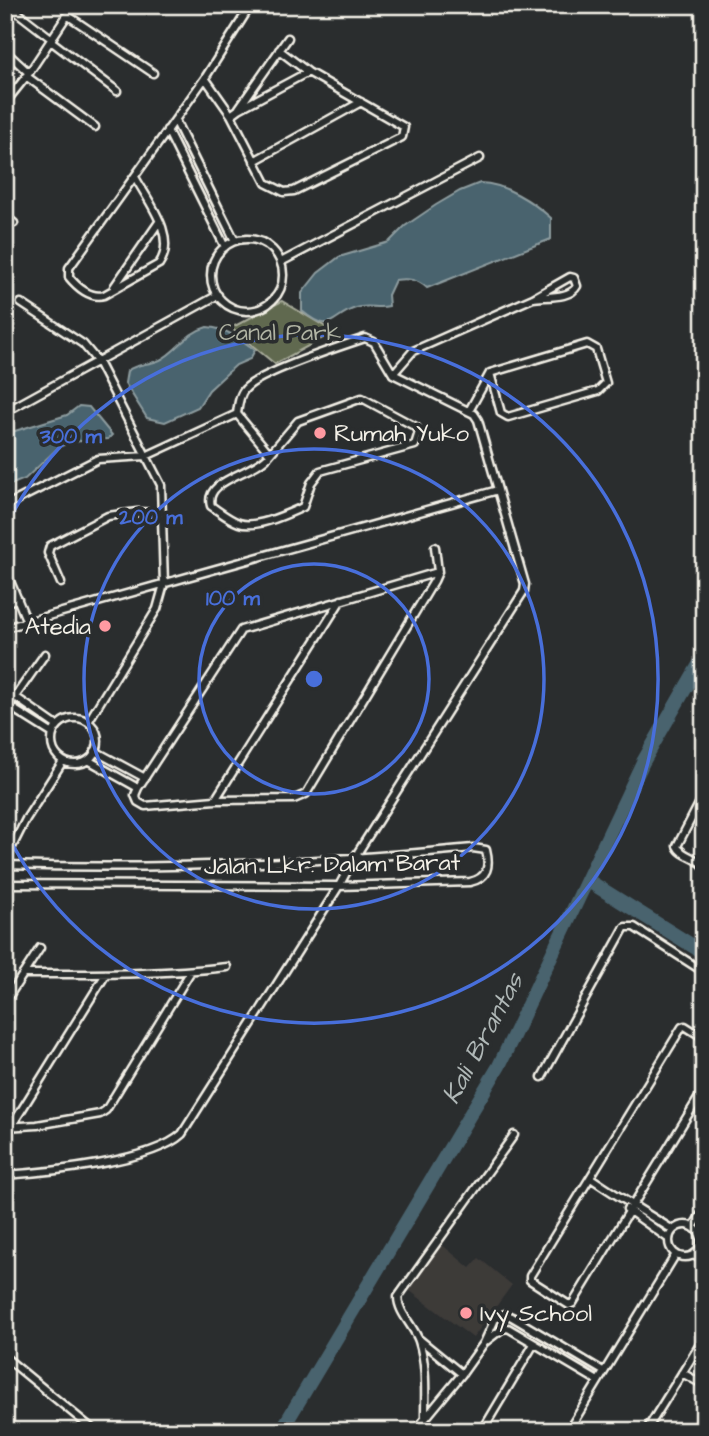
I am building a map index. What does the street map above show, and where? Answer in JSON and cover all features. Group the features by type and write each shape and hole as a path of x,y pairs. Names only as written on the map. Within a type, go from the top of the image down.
{"street":[{"path":"20,5 17,12 117,91"},
{"path":"5,103 74,5"},
{"path":"135,177 159,222 166,243 163,259 159,264 113,289 98,296 90,294 74,282 68,272 69,268 205,78 251,5"},
{"path":"67,15 153,73"},
{"path":"239,109 288,38"},
{"path":"205,78 231,115 266,183 284,191 294,191 402,137 404,127 309,72 279,50"},
{"path":"5,51 27,75 95,127"},
{"path":"231,115 309,72"},
{"path":"254,162 361,102"},
{"path":"175,120 235,241"},
{"path":"167,130 225,247"},
{"path":"281,262 480,158"},
{"path":"5,216 14,223"},
{"path":"113,289 159,222"},
{"path":"257,240 267,245 281,262 283,275 281,288 274,299 251,311 239,310 218,296 212,283 212,270 216,257 225,247 235,241 257,240"},
{"path":"393,374 412,351 533,298 569,277 574,278 577,286 575,291 533,298"},
{"path":"5,412 218,296"},
{"path":"21,303 83,344 98,362 162,485 164,584 157,609 88,722"},
{"path":"5,1175 96,1164 172,1144 182,1134 526,588 478,420 469,411 393,374 374,342 365,338 303,360 251,383 243,391 237,414"},
{"path":"469,411 490,373 587,344 596,349 606,383 598,391 508,416 502,413 490,373"},
{"path":"362,398 416,427 419,432 415,445 320,471 311,483 303,507 277,518 247,525 238,523 211,506 208,498 217,485 264,462 270,454 296,422 362,398"},
{"path":"5,506 98,459 146,456 237,414"},
{"path":"237,414 270,454"},
{"path":"5,628 498,490"},
{"path":"61,583 47,553 50,546 108,516 137,512 163,513"},
{"path":"435,547 438,572 434,581 306,793 294,799 215,800 145,806 138,802 135,795 138,788 241,630 438,572"},
{"path":"5,569 27,622"},
{"path":"5,602 19,598"},
{"path":"215,800 341,599"},
{"path":"45,654 6,707 53,734"},
{"path":"5,695 14,696 57,726"},
{"path":"72,718 88,722 97,735 96,751 80,764 63,761 55,754 52,744 57,726 72,718"},
{"path":"96,751 145,778"},
{"path":"88,760 138,788"},
{"path":"5,863 26,819 63,761"},
{"path":"704,800 700,802 677,846 679,851 698,859 704,866"},
{"name":"Jalan Lkr. Dalam Barat","path":"5,863 85,868 353,860 473,848 486,850 488,854 486,873 475,881 339,886 5,884"},
{"path":"542,1077 625,927 634,927 704,972"},
{"path":"5,1002 40,948"},
{"path":"23,974 106,974 228,967"},
{"path":"8,1127 37,1125 100,1114 106,1110 191,971"},
{"path":"8,1127 106,974"},
{"path":"704,1038 685,1026 682,1027 530,1280 571,1304 704,1089"},
{"path":"425,1417 425,1372 419,1339 399,1304 399,1294 513,1135"},
{"path":"591,1178 623,1201 633,1203 673,1230"},
{"path":"623,1201 628,1211 669,1239"},
{"path":"693,1227 704,1210"},
{"path":"686,1224 693,1227 702,1247 693,1255 684,1257 676,1254 670,1247 669,1239 673,1230 686,1224"},
{"path":"568,1431 676,1254"},
{"path":"693,1255 704,1260"},
{"path":"415,1431 477,1353 495,1319 505,1314 603,1371"},
{"path":"483,1344 504,1327 598,1381"},
{"path":"646,1431 704,1338"},
{"path":"419,1339 462,1374"},
{"path":"482,1431 534,1344"},
{"path":"5,1357 95,1431"},
{"path":"682,1373 704,1385"}],"shaded area":[{"name":"Ivy School","path":"440,1243 470,1268 479,1258 512,1285 473,1338 406,1288"}],"green space":[{"name":"Canal Park","path":"282,301 334,332 275,364 231,328"}],"water":[{"path":"480,183 508,190 544,212 551,218 551,239 427,288 412,280 395,280 388,295 389,306 360,307 325,323 302,311 302,293 318,273 339,257 389,242 405,226 436,205"},
{"path":"207,327 226,332 250,346 255,350 250,359 236,365 209,390 198,407 165,422 147,418 125,383 127,371 160,360 193,333"},
{"path":"79,406 89,407 112,435 108,439 70,442 59,447 25,479 5,487 5,434 67,415"}],"waterway":[{"name":"Kali Brantas","path":"281,1431 499,1066 643,762 704,656"},
{"path":"587,880 704,953"}],"place":[{"name":"Rumah Yuko","path":"320,433"},
{"name":"Atedia","path":"105,626"},
{"name":"Ivy School","path":"466,1313"}]}
